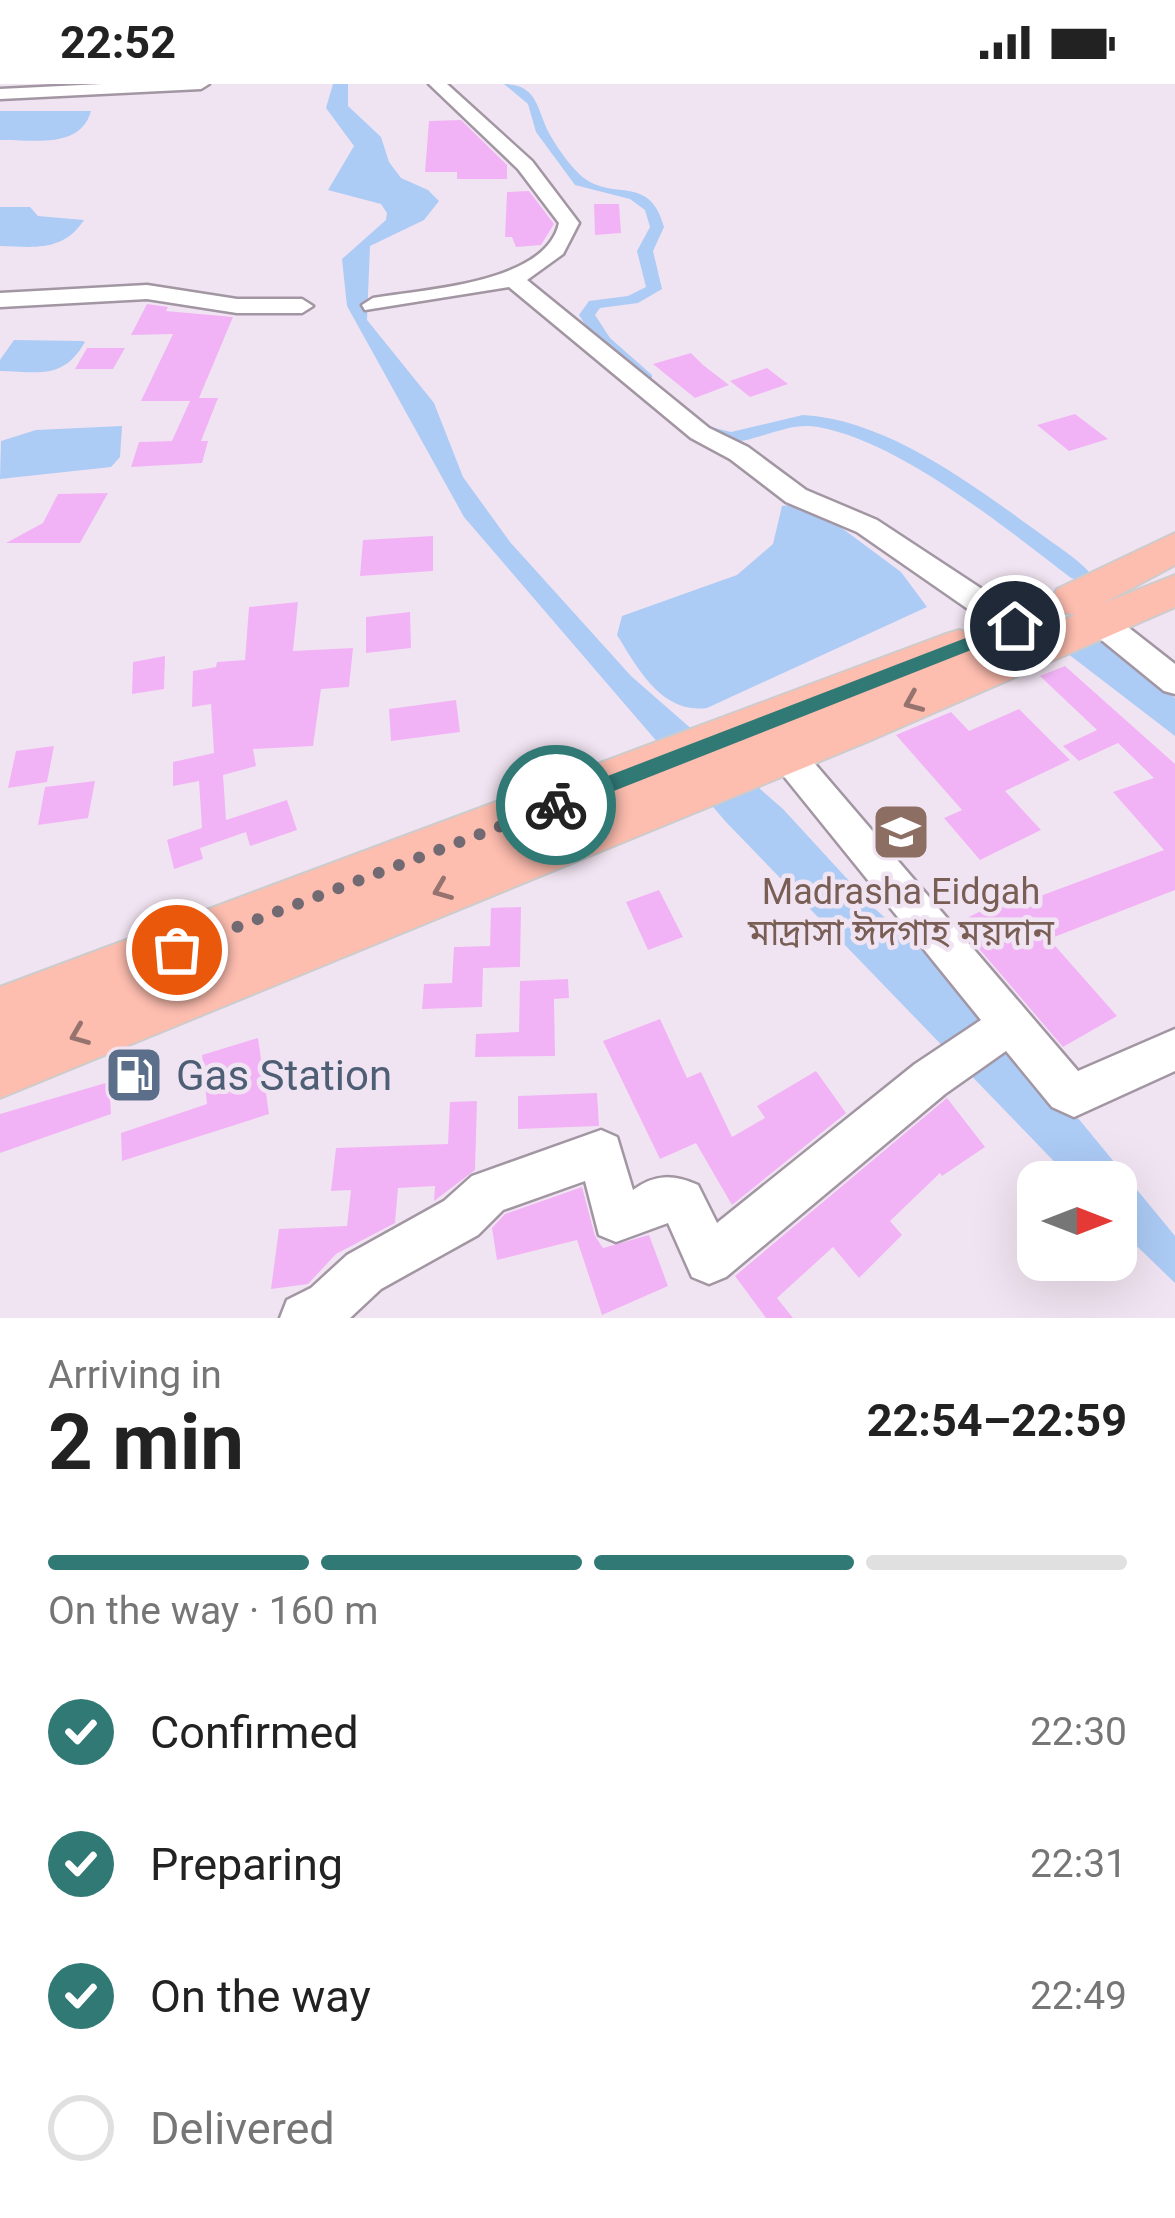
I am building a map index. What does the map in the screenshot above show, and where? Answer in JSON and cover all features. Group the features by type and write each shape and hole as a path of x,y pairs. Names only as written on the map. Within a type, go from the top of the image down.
{"highway":[{"path":"762,750 1114,581 1175,547"},
{"path":"0,1016 658,784 762,750 852,728 1175,590"},
{"path":"0,1067 658,784"}],"street":[{"path":"0,94 201,84"},
{"path":"373,305 513,280 556,249 569,233 568,224 525,165 437,84"},
{"path":"513,280 700,433 739,453 796,496 867,526 1015,626"},
{"path":"0,300 148,292 237,306 302,306"},
{"path":"1099,621 1175,682"},
{"path":"762,750 1074,1095 1175,1050"},
{"path":"305,1318 328,1305 364,1272 460,1218 488,1192 601,1153 616,1217 644,1210 660,1199 682,1201 710,1260 930,1079 1012,1023"}],"water":[{"path":"333,84 348,84 348,106 381,137 389,162 401,178 428,190 439,201 424,220 370,246 367,320 434,403 463,477 510,542 631,676 783,809 873,907 994,1016 1113,1161 1054,1161 726,822 464,517 347,306 342,259 386,220 387,213 381,204 328,190 354,146 326,108"},
{"path":"0,111 91,111 77,132 40,141 0,140"},
{"path":"0,207 30,207 38,216 84,220 57,243 0,246"},
{"path":"14,340 85,342 59,368 0,371 0,360"},
{"path":"122,426 120,457 111,467 0,479 1,441 36,430"},
{"path":"808,503 901,572 927,607 707,708 691,708 664,697 617,635 622,616 737,575 773,544 782,506"},
{"path":"1098,639 1175,698 1175,736 1063,650"},
{"path":"1137,1190 1175,1236 1175,1283 1137,1246"}],"building":[{"path":"461,120 507,165 507,179 457,179 457,172 425,172 429,121"},
{"path":"529,191 554,224 541,245 516,247 512,237 505,237 507,192"},
{"path":"594,204 619,204 621,233 595,235"},
{"path":"147,304 168,307 166,311 233,317 199,398 218,398 201,441 208,441 202,463 131,467 139,442 172,441 190,401 141,401 173,334 131,335"},
{"path":"87,348 125,348 113,369 75,369"},
{"path":"691,353 729,385 695,398 653,364"},
{"path":"767,368 788,384 750,397 730,381"},
{"path":"1075,414 1108,439 1069,451 1037,425"},
{"path":"108,493 80,543 6,543 43,523 58,494"},
{"path":"433,536 433,571 360,576 363,540"},
{"path":"298,602 293,651 353,648 349,687 321,689 313,746 253,749 256,766 223,775 226,820 287,800 297,830 250,846 246,832 200,848 203,859 174,869 167,840 202,828 199,781 173,786 173,762 214,753 211,704 192,707 193,671 216,667 217,662 245,660 249,607"},
{"path":"410,612 411,648 366,653 366,617"},
{"path":"165,656 164,689 132,694 133,662"},
{"path":"1065,666 1175,764 1175,890 1049,939 1117,1016 1063,1047 957,923 1009,897 1016,905 1164,850 1113,792 1154,778 1118,743 1079,761 1063,746 1097,730 1040,676"},
{"path":"456,700 460,732 391,741 389,709"},
{"path":"1019,709 1070,760 1005,791 1041,830 980,860 944,818 962,810 896,735 951,712 969,731"},
{"path":"54,746 47,782 8,788 16,751"},
{"path":"95,781 88,818 38,825 45,787"},
{"path":"659,890 683,937 648,950 626,902"},
{"path":"521,907 520,967 483,968 482,1007 422,1009 424,984 452,983 454,947 490,946 491,908"},
{"path":"568,979 569,998 554,999 555,1056 475,1057 476,1034 519,1032 520,981"},
{"path":"660,1019 687,1078 701,1072 732,1137 765,1118 757,1106 816,1071 846,1113 732,1205 696,1143 660,1159 603,1041"},
{"path":"258,1038 269,1114 122,1161 121,1133 207,1104 202,1055"},
{"path":"109,1082 111,1114 0,1153 0,1114"},
{"path":"597,1093 599,1126 518,1129 518,1096"},
{"path":"947,1098 985,1147 940,1173 890,1221 902,1235 859,1278 833,1247 777,1298 793,1318 766,1318 735,1276"},
{"path":"477,1101 475,1170 434,1201 435,1186 398,1188 395,1223 336,1254 308,1284 271,1289 279,1229 347,1226 351,1190 331,1191 336,1148 448,1144 450,1102"},
{"path":"582,1187 595,1236 603,1248 649,1235 668,1286 602,1315 577,1240 497,1260 492,1228 505,1214"}],"waterway":[{"path":"510,84 534,102 542,132 580,182 635,196 652,208 657,227 645,251 654,289 632,300 595,304 587,315 604,341 646,379"},
{"path":"703,431 731,438 803,420 850,430 953,484 1079,573"}],"way so far":[{"path":"177,950 556,805"}],"place":[{"name":"Madrasha Eidgah মাদ্রাসা ঈদগাহ ময়দান","path":"901,832"},
{"name":"Gas Station","path":"134,1075"}],"route":[{"path":"556,805 1015,626"}]}
